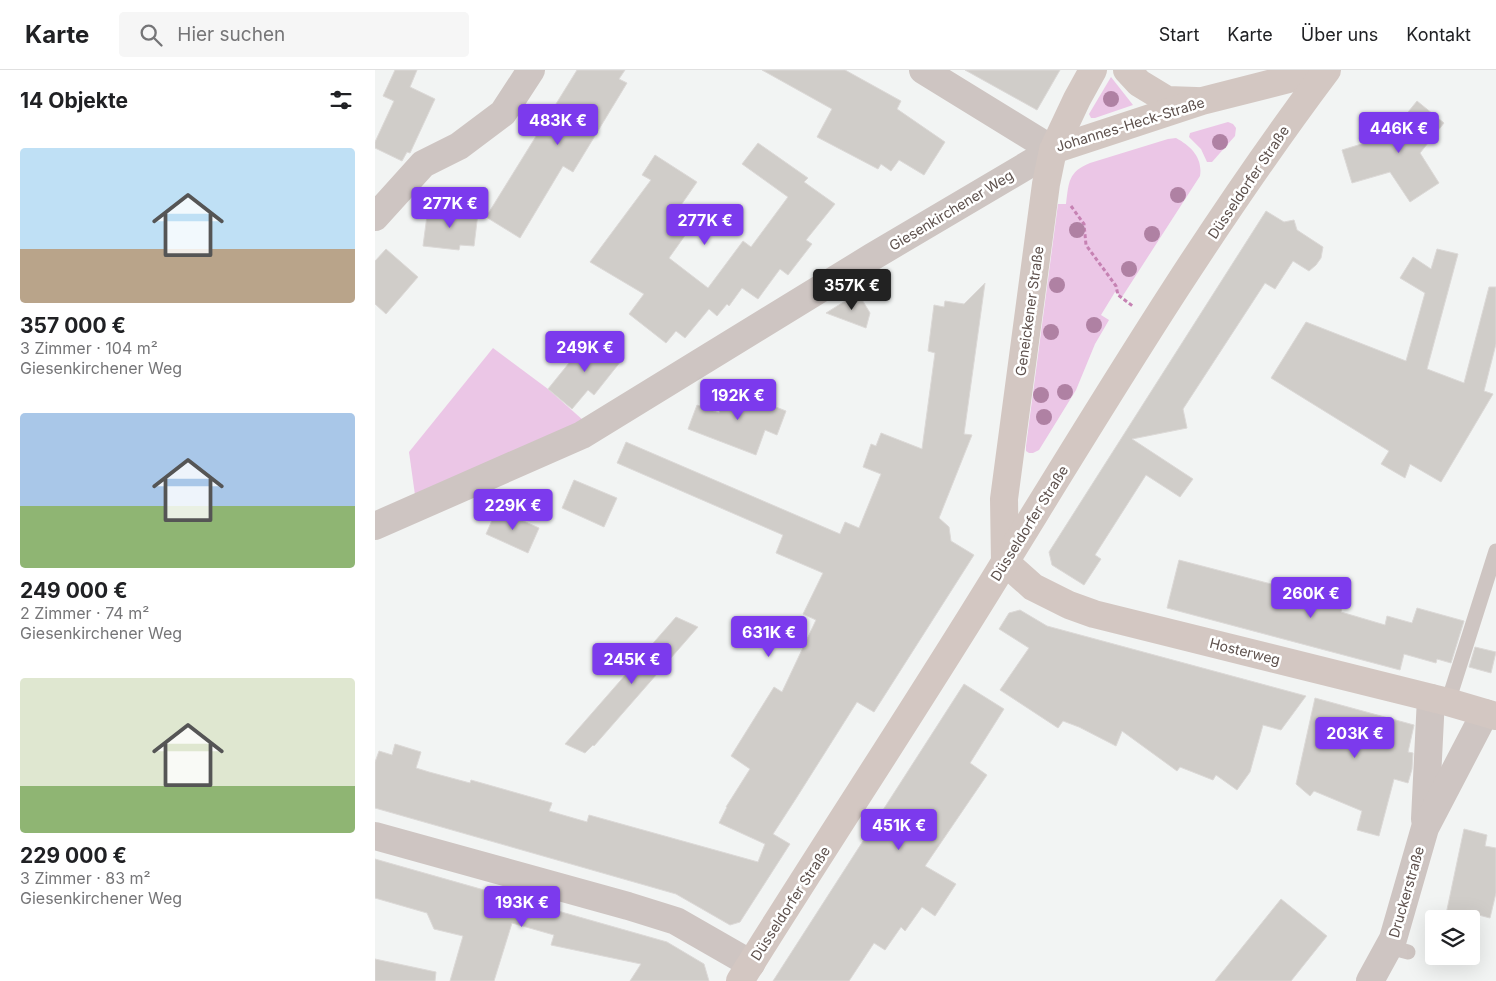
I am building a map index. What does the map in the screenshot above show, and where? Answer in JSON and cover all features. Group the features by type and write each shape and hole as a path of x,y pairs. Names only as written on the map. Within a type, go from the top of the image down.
{"main road":[{"name":"Geneickener Straße","path":"1005,562 1004,498 1045,194 1053,150 1093,70"},
{"path":"1127,70 1139,83 1167,100 1202,101"},
{"name":"Johannes-Heck-Straße","path":"1053,150 1202,101 1325,70"},
{"name":"Düsseldorfer Straße","path":"745,972 1154,323 1251,173 1325,70"},
{"name":"Hosterweg","path":"1005,562 1033,587 1069,605 1094,614 1439,700 1490,715"}],"street":[{"path":"375,217 423,164 459,146 503,114 531,70"},
{"name":"Johannes-Heck-Straße","path":"923,70 1053,150"},
{"name":"Giesenkirchener Weg","path":"375,526 582,435 872,257 1053,150"},
{"name":"Druckerstraße","path":"1370,981 1398,950 1393,940 1425,828 1439,700"},
{"name":"Druckerstraße","path":"1425,828 1490,715"},
{"path":"375,836 676,921 745,972"}],"lane":[{"path":"1439,700 1496,551"}],"path":[{"path":"1045,194 1062,196 1084,224 1086,246 1116,286 1118,295 1154,323"}],"shaded area":[{"path":"1111,77 1133,105 1091,118 1089,114"},
{"path":"1228,122 1236,128 1235,136 1212,162 1207,162 1201,149 1189,137 1190,133"},
{"path":"1176,138 1195,153 1200,164 1200,176 1122,297 1115,292 1101,315 1109,320 1095,344 1076,390 1039,450 1029,453 1026,451 1026,446 1058,204 1066,204 1071,179 1077,170 1083,166"},
{"path":"493,348 548,389 584,421 415,495 409,452"}],"building":[{"path":"395,70 417,70 410,87 435,99 410,153 407,152 402,161 375,148 375,142 394,101 383,96"},
{"path":"577,70 625,70 619,79 627,83 573,172 563,166 520,238 486,217"},
{"path":"762,70 845,70 901,101 897,109 945,142 924,175 899,160 891,171 881,164 878,169 817,137 832,109"},
{"path":"965,70 1060,70 1037,110"},
{"path":"1417,101 1444,123 1420,153 1439,183 1410,202 1390,172 1352,183 1342,150 1381,138 1392,132"},
{"path":"758,143 808,178 804,182 835,204 806,240 812,244 788,275 780,269 758,299 742,288 729,306 727,304 717,316 709,309 685,338 676,331 666,343 629,314 644,294 590,262 651,180 642,175 655,155 697,182 679,208 696,220 669,258 708,288 743,241 751,247 788,197 742,164"},
{"path":"428,208 478,213 474,246 460,245 459,250 423,246"},
{"path":"1266,211 1284,222 1294,220 1297,230 1323,247 1321,258 1309,271 1293,261 1275,289 1265,283 1183,409 1187,428 1132,439 1193,479 1180,497 1146,475 1095,555 1101,559 1084,585 1052,565 1049,552"},
{"path":"386,249 418,277 386,314 375,304 375,261"},
{"path":"1437,249 1458,254 1427,369 1464,383 1489,287 1496,287 1496,344 1484,391 1493,394 1441,482 1410,464 1405,478 1381,464 1389,451 1271,378 1306,322 1406,361 1425,293 1400,278 1413,257 1431,269"},
{"path":"985,283 964,434 972,435 939,518 949,527 951,541 974,555 874,712 857,702 773,834 790,844 740,922 730,925 676,894 375,808 375,762 379,751 392,755 395,744 421,752 416,768 470,783 471,780 552,803 549,811 587,822 589,815 758,862 765,844 719,823 726,807 750,769 731,756 774,687 782,692 816,620 803,614 823,573 776,553 783,535 617,463 626,442 840,534 845,522 859,528 881,474 863,467 871,444 876,446 881,433 922,449 935,353 928,351 934,305 944,307 945,301 964,304"},
{"path":"858,293 870,313 866,328 826,313"},
{"path":"590,337 621,361 594,395 588,390 572,409 548,389"},
{"path":"728,388 786,411 777,435 765,430 756,455 688,429 697,405 719,413"},
{"path":"574,480 617,498 604,527 562,508"},
{"path":"497,509 539,528 528,553 486,534"},
{"path":"1179,560 1275,585 1274,589 1342,608 1341,612 1385,625 1387,616 1412,623 1417,608 1464,621 1451,663 1437,659 1436,663 1404,654 1400,670 1167,608"},
{"path":"1020,610 1047,626 1306,696 1281,730 1263,725 1250,772 1237,790 1216,775 1213,780 1180,767 1177,771 1122,731 1116,746 1063,721 1058,728 1000,690 1029,648 999,629 1009,613"},
{"path":"676,617 698,627 594,746 585,753 565,744"},
{"path":"1475,647 1496,652 1491,673 1469,667"},
{"path":"964,684 1004,709 970,763 987,775 925,866 956,884 935,916 922,907 905,931 901,927 885,950 874,943 849,981 773,981"},
{"path":"1315,698 1414,725 1408,752 1413,753 1412,769 1408,783 1394,779 1379,836 1357,830 1362,811 1314,791 1310,796 1296,784"},
{"path":"1464,829 1487,835 1485,846 1496,848 1496,893 1490,918 1480,915 1480,910 1447,910"},
{"path":"375,859 667,942 704,964 709,981 630,981 641,964 551,945 554,935 512,923 494,981 450,981 463,936 434,929 427,913 375,898"},
{"path":"1281,899 1327,936 1291,981 1215,981"},
{"path":"375,959 436,972 435,981 375,981"}]}
